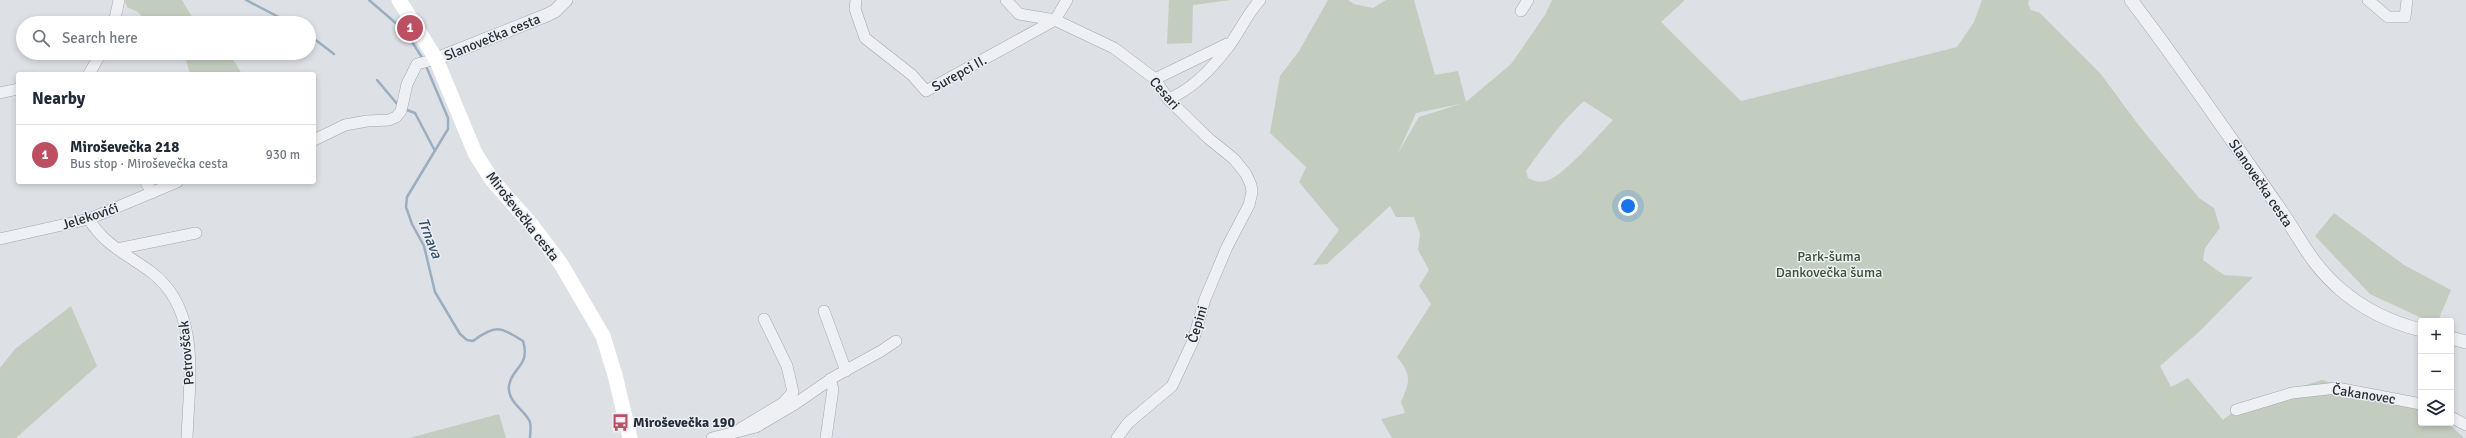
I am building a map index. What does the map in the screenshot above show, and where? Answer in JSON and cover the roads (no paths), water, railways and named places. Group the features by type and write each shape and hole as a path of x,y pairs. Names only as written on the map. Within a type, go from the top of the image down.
{"main road":[{"name":"Miroševečka cesta","path":"399,0 475,153 492,180 531,224 561,264 603,336 616,375 630,438"}],"street":[{"path":"115,16 118,0"},
{"name":"Slanovečka cesta","path":"428,61 547,15 555,11 566,0"},
{"name":"Surepci II.","path":"856,0 855,9 865,38 907,71 926,91 1055,20"},
{"name":"Cesari","path":"1006,0 1019,14 1055,20 1114,48 1155,79 1168,99 1208,138 1234,159 1246,174 1252,192"},
{"path":"1055,20 1068,0"},
{"path":"1168,99 1181,94 1200,78 1231,42 1248,12 1260,0"},
{"path":"1521,11 1528,0"},
{"name":"Slanovečka cesta","path":"2131,0 2183,69 2280,208 2309,256 2341,290 2356,301 2390,320 2418,329"},
{"path":"2368,0 2388,17 2405,17 2407,0"},
{"path":"1155,79 1231,42"},
{"path":"90,72 96,60"},
{"path":"316,139 345,125 368,121 389,120 402,108 411,72 428,61"},
{"path":"0,93 16,89"},
{"path":"147,184 152,193"},
{"name":"Jelekovići","path":"0,239 89,219 172,184"},
{"name":"Čepini","path":"1117,438 1128,423 1172,386 1193,341 1204,299 1227,247 1249,205 1252,192"},
{"name":"Petrovščak","path":"89,219 100,236 158,278 175,299 184,317 190,384 187,438"},
{"path":"117,249 196,233"},
{"path":"824,311 846,371"},
{"path":"738,431 749,422 782,403 793,392 786,366 764,319"},
{"path":"2454,339 2466,342"},
{"path":"712,438 756,427 795,404 830,379 846,371 896,340"},
{"path":"826,438 833,389 830,379"},
{"name":"Čakanovec","path":"2236,410 2292,393 2337,388 2418,403"},
{"path":"2454,419 2466,425"}],"waterway":[{"path":"246,0 277,16"},
{"name":"Trnava","path":"369,0 405,31 423,59"},
{"path":"316,40 334,54"},
{"name":"Trnava","path":"426,66 448,118 448,129 407,197 406,207 412,224 424,246 435,292 460,334 467,340 473,341 487,332 498,329 503,330 523,341 525,349 523,361 513,375 509,386 509,391 510,396 530,422 530,438"},
{"path":"377,80 398,105"},
{"path":"404,109 415,113 435,151"}],"place":[{"name":"Miroševečka 218","path":"410,28"},
{"name":"Miroševečka 190","path":"620,422"}],"park label":[{"name":"Park-šuma Dankovečka šuma","path":"1829,264"}]}
